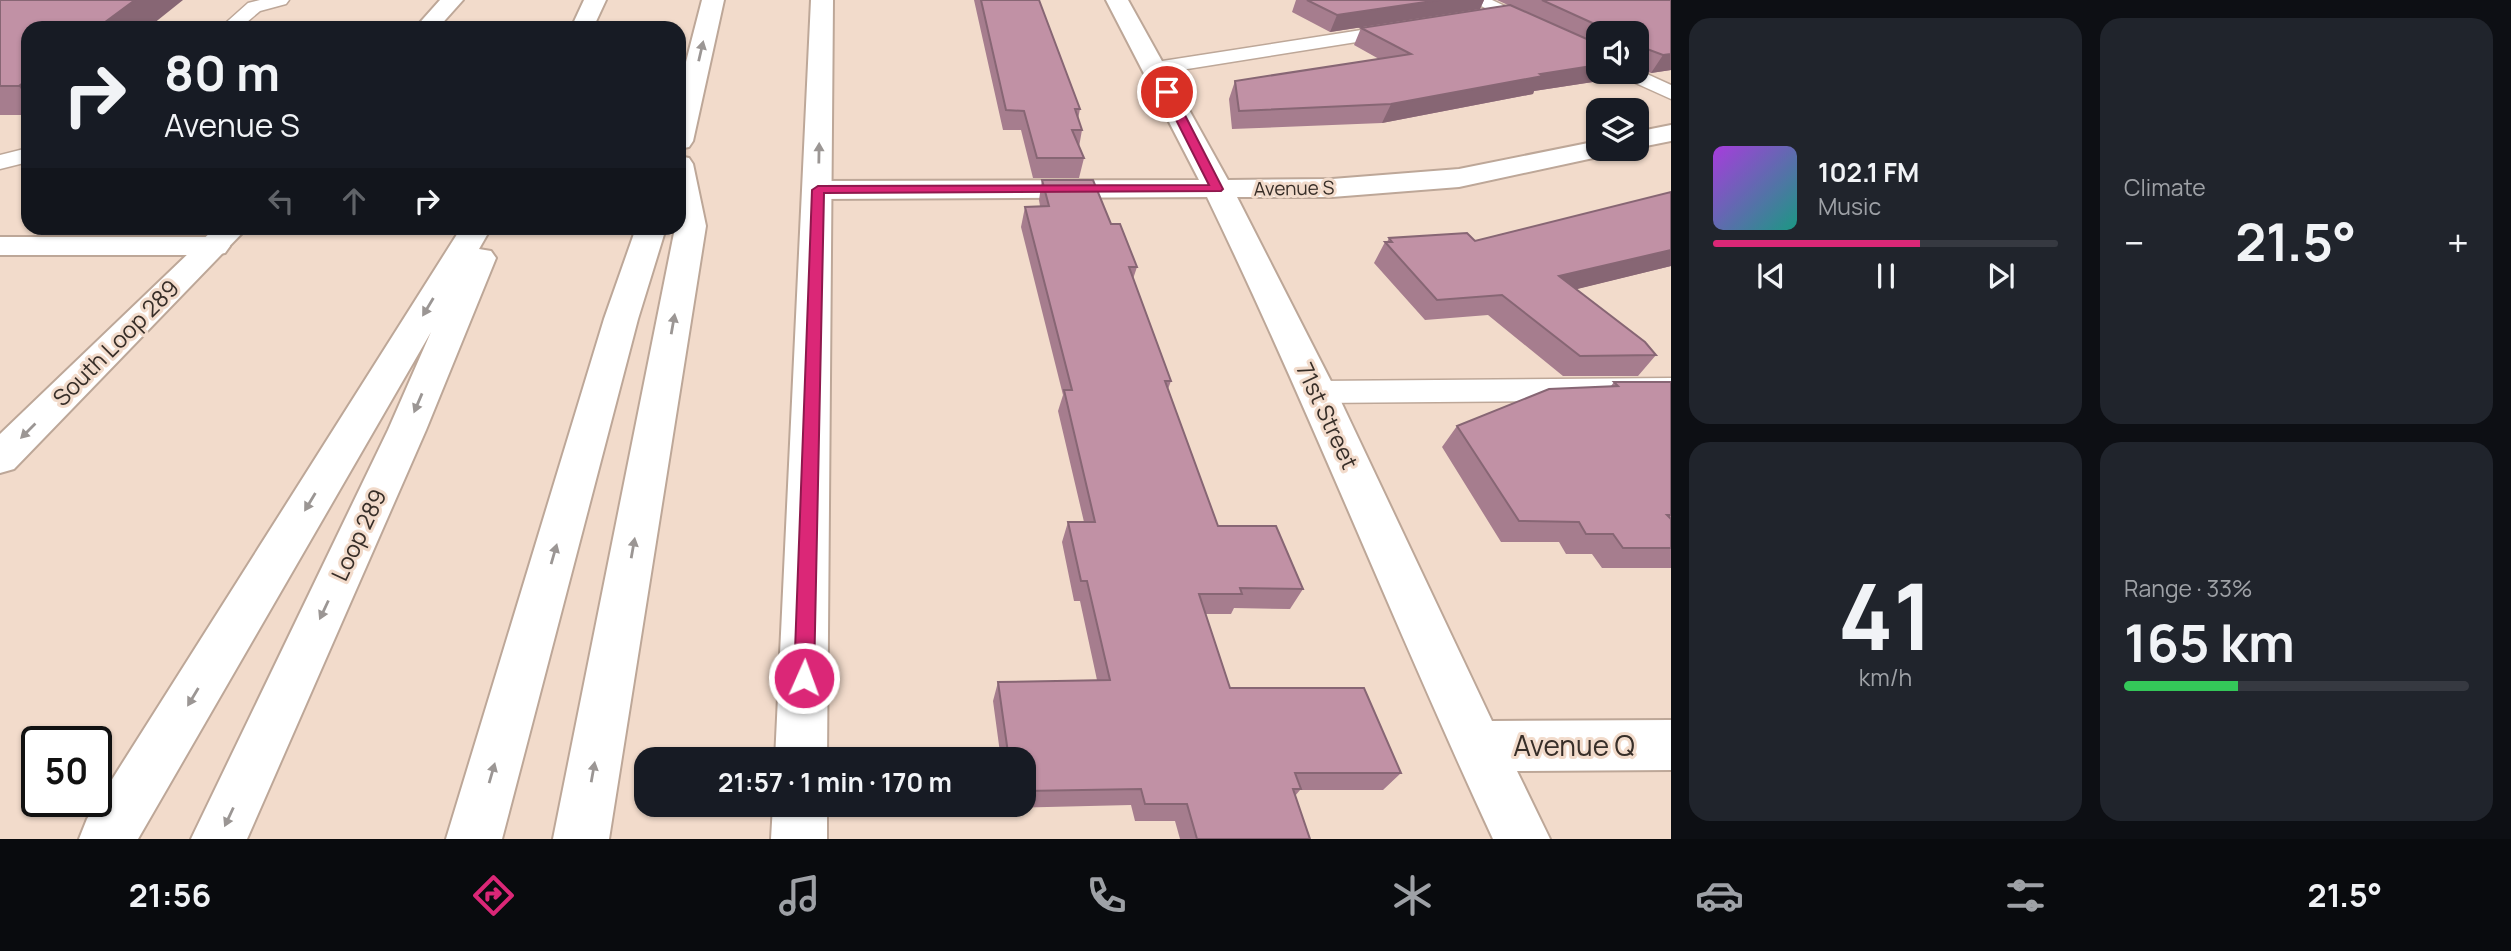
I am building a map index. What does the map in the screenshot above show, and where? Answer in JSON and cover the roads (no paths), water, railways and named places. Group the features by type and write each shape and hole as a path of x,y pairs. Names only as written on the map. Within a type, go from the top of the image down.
{"main road":[{"path":"432,21 452,0"},
{"path":"585,21 595,0"},
{"path":"686,112 713,0"},
{"path":"802,747 822,0"},
{"name":"71st Street","path":"1117,0 1156,68 1317,392 1476,746 1522,839"},
{"path":"1649,137 1671,133"},
{"name":"Avenue S","path":"818,190 1217,189 1410,184 1459,178 1586,152"},
{"path":"581,839 691,226 686,200"},
{"path":"107,839 472,235"},
{"name":"Loop 289","path":"219,839 407,430 490,235"},
{"path":"474,839 621,319 649,235"},
{"path":"0,246 223,237"},
{"name":"South Loop 289","path":"0,458 223,237"},
{"name":"Avenue Q","path":"1476,746 1671,745"},
{"path":"799,839 800,817"}],"lane":[{"path":"237,21 254,7 280,0"},
{"path":"1478,0 1586,52"},
{"path":"1465,19 1506,13"},
{"path":"1156,68 1425,26"},
{"path":"1649,82 1671,93"},
{"path":"0,162 21,157"},
{"path":"1317,392 1671,389"}]}
